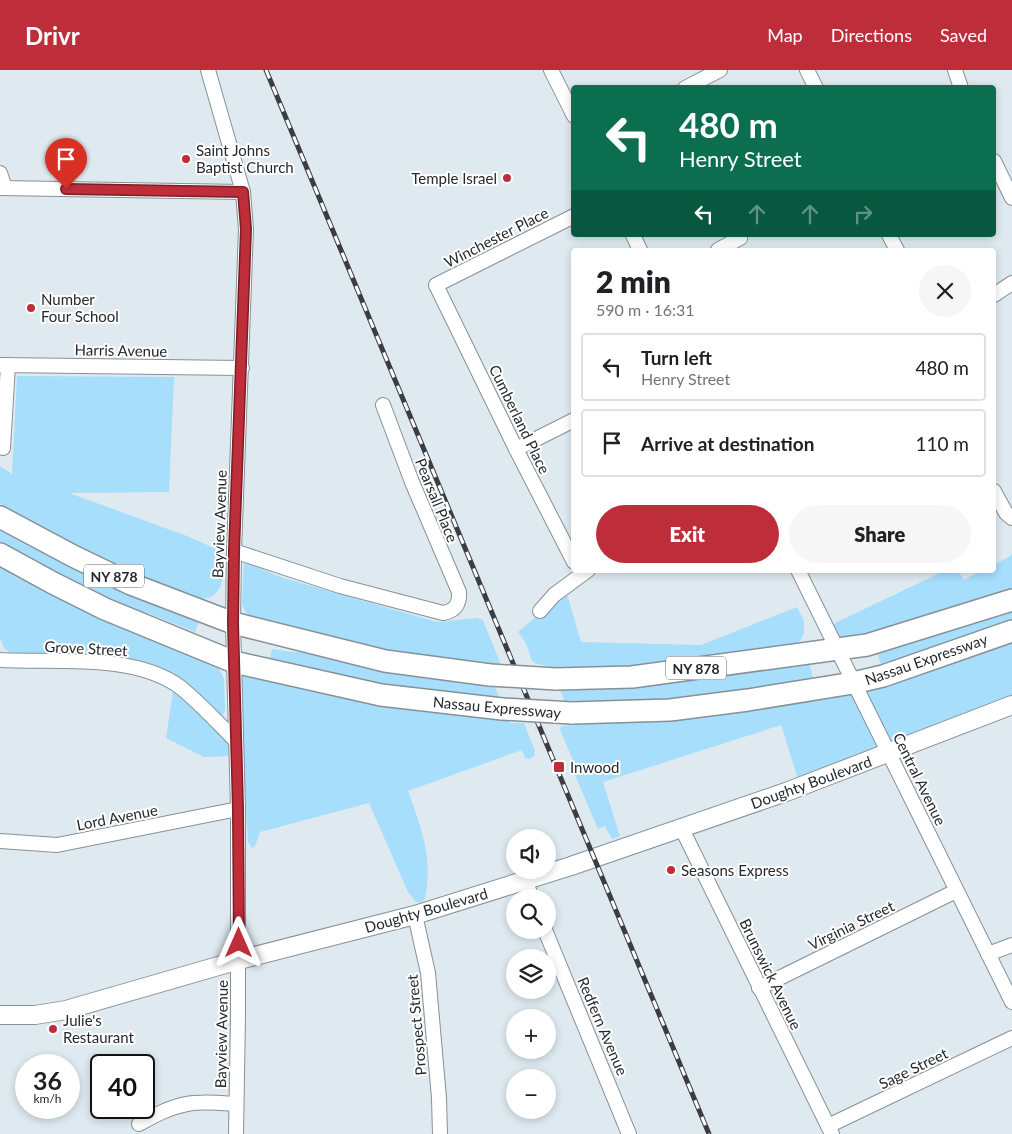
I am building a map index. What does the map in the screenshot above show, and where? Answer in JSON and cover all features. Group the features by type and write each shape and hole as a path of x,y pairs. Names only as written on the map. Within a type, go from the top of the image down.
{"highway":[{"name":"Nassau Expressway","path":"0,516 73,556 124,581 233,623 385,661 490,675 556,678 632,677 867,645 1012,600"},
{"name":"Nassau Expressway","path":"0,554 52,583 105,609 234,662 382,695 502,709 572,713 670,710 766,697 853,683 883,676 1012,631"}],"main road":[{"name":"Doughty Boulevard","path":"0,1015 34,1015 66,1010 239,960 414,915 786,792 1012,705"}],"street":[{"name":"Bayview Avenue","path":"208,70 243,192 246,229 233,623 238,809 239,960 236,1134"},
{"path":"551,70 571,110"},
{"path":"691,85 720,70"},
{"path":"807,70 814,85"},
{"path":"955,70 960,85"},
{"path":"996,165 1012,198"},
{"path":"0,173 2,188 243,192"},
{"name":"Winchester Place","path":"438,289 436,285 571,218"},
{"path":"722,248 740,237"},
{"path":"996,294 1012,283"},
{"name":"Cumberland Place","path":"438,289 571,556"},
{"path":"3,448 4,365"},
{"name":"Harris Avenue","path":"4,365 242,368"},
{"name":"Pearsall Place","path":"234,551 333,584 443,613 453,610 460,599 459,592 412,482 383,405"},
{"path":"516,449 571,422"},
{"path":"996,495 1006,513 1012,518"},
{"path":"540,611 554,595 581,573"},
{"name":"Central Avenue","path":"802,573 836,649 1011,998"},
{"name":"Grove Street","path":"0,660 98,662 139,667 160,675 180,687 235,740"},
{"name":"Lord Avenue","path":"0,841 57,845 238,809"},
{"name":"Brunswick Avenue","path":"681,827 830,1130"},
{"path":"524,880 528,889"},
{"name":"Virginia Street","path":"759,988 956,891"},
{"name":"Prospect Street","path":"414,915 428,973 439,1098 440,1134"},
{"name":"Redfern Avenue","path":"549,939 630,1134"},
{"path":"988,954 1012,945"},
{"name":"Sage Street","path":"830,1130 1012,1038"},
{"path":"139,1124 163,1111 187,1104 203,1102 236,1104"}],"shaded area":[{"path":"17,376 174,377 169,492 69,493 187,536 223,552 222,580 218,591 214,595 209,598 202,598 175,590 93,553 0,504 0,466 12,474"},
{"path":"0,525 200,618 195,632 148,613 122,607 0,547"},
{"path":"1012,553 1012,598 845,645 829,626 940,573 959,573 964,580 977,573 996,573 996,564"},
{"path":"244,561 280,577 437,622 477,618 483,620 501,665 413,661 255,623 242,605"},
{"path":"0,566 33,585 217,665 224,679 225,711 221,718 202,702 186,683 153,667 15,657 4,648 0,638"},
{"path":"566,591 581,642 701,645 797,607 804,621 804,633 800,641 787,649 709,662 552,672 549,666 535,663 531,659 526,644 518,632"},
{"path":"1012,603 1012,628 882,667 873,643"},
{"path":"1012,634 1012,703 889,751 862,698 863,682"},
{"path":"272,649 318,653 491,678 503,706 468,703 269,664"},
{"path":"809,662 813,678 651,704 567,707 558,685"},
{"path":"248,671 505,711 510,723 524,723 535,751 534,756 529,759 525,758 522,750 408,791 422,831 427,856 428,870 425,899 421,903 416,902 408,892 369,803 260,832 255,846 252,848 248,842 240,705 241,682"},
{"path":"173,691 221,732 228,740 231,756 204,757 166,738"},
{"path":"850,694 857,697 887,752 798,779 781,725 603,782 620,836 612,839 605,826 598,829 572,768 576,767 560,730 561,726 575,725 571,715"}],"railway":[{"path":"266,70 709,1134"}],"place":[{"name":"Saint Johns Baptist Church","path":"186,159"},
{"name":"Temple Israel","path":"507,178"},
{"name":"Number Four School","path":"31,308"},
{"name":"Inwood","path":"559,767"},
{"name":"Seasons Express","path":"671,870"},
{"name":"Julie's Restaurant","path":"53,1029"}],"route":[{"path":"66,189 243,192 246,229 233,623 238,809 239,943"}]}
